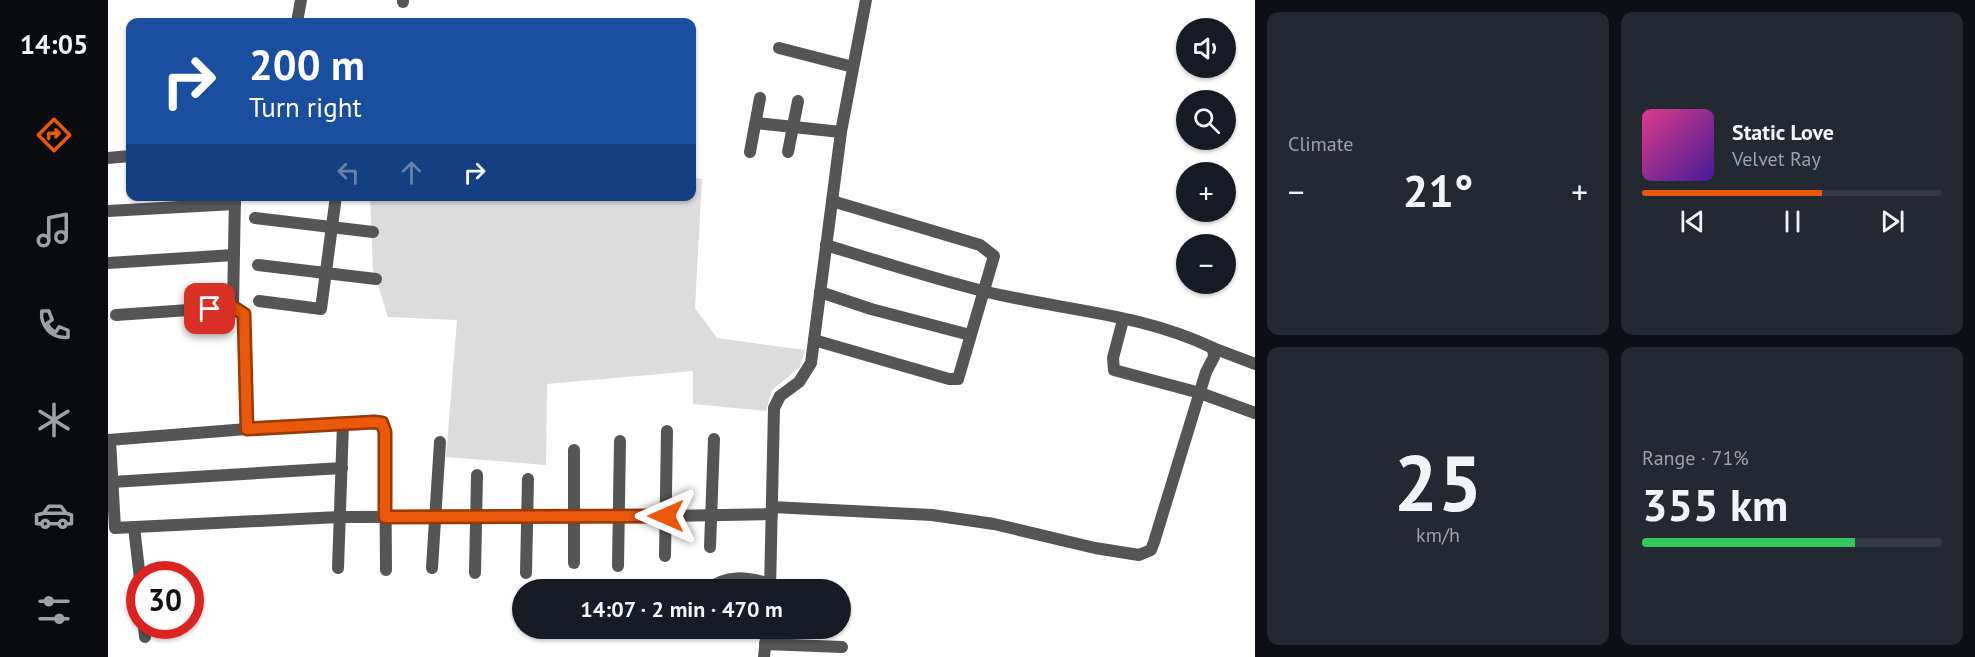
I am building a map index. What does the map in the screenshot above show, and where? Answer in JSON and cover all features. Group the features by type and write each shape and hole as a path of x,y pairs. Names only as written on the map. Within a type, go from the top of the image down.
{"street":[{"path":"298,18 301,0"},
{"path":"770,579 774,408 780,396 799,382 811,363 841,132 866,0"},
{"path":"779,48 853,67"},
{"path":"750,152 760,98"},
{"path":"788,152 798,101"},
{"path":"756,123 841,132"},
{"path":"108,158 126,156"},
{"path":"108,211 223,201"},
{"path":"233,307 235,201"},
{"path":"259,301 321,309 335,201"},
{"path":"814,340 949,379 958,379 970,335 979,314 994,256 980,245 832,201"},
{"path":"255,218 373,232"},
{"path":"826,245 984,291 1148,325 1187,337 1255,364"},
{"path":"108,264 234,255"},
{"path":"258,265 376,279"},
{"path":"820,292 871,309 970,335"},
{"path":"116,315 233,307 244,314 247,429"},
{"path":"1123,320 1113,358 1114,370 1200,393 1255,413"},
{"path":"386,570 385,517 384,426 379,422 109,440 115,528 339,517 385,517 435,517 478,517 527,517 574,517 711,516 772,511 942,516 994,524 1095,548 1139,555 1150,550 1154,542 1206,372 1214,357 1213,348"},
{"path":"338,568 343,424"},
{"path":"665,556 667,431"},
{"path":"711,547 714,439"},
{"path":"618,566 620,441"},
{"path":"432,568 440,442"},
{"path":"574,450 574,563"},
{"path":"112,482 342,468"},
{"path":"476,573 477,475"},
{"path":"526,573 528,479"},
{"path":"134,527 138,561"},
{"path":"722,579 740,579"},
{"path":"764,657 766,639"},
{"path":"765,644 842,647"}],"shaded area":[{"path":"696,178 702,179 695,308 717,338 805,350 800,367 772,390 766,411 693,404 693,371 547,384 546,465 446,457 457,320 388,317 373,269 370,201 696,201"}],"route":[{"path":"210,309 233,307 244,314 247,429 382,423 385,432 385,517 666,516"}]}
